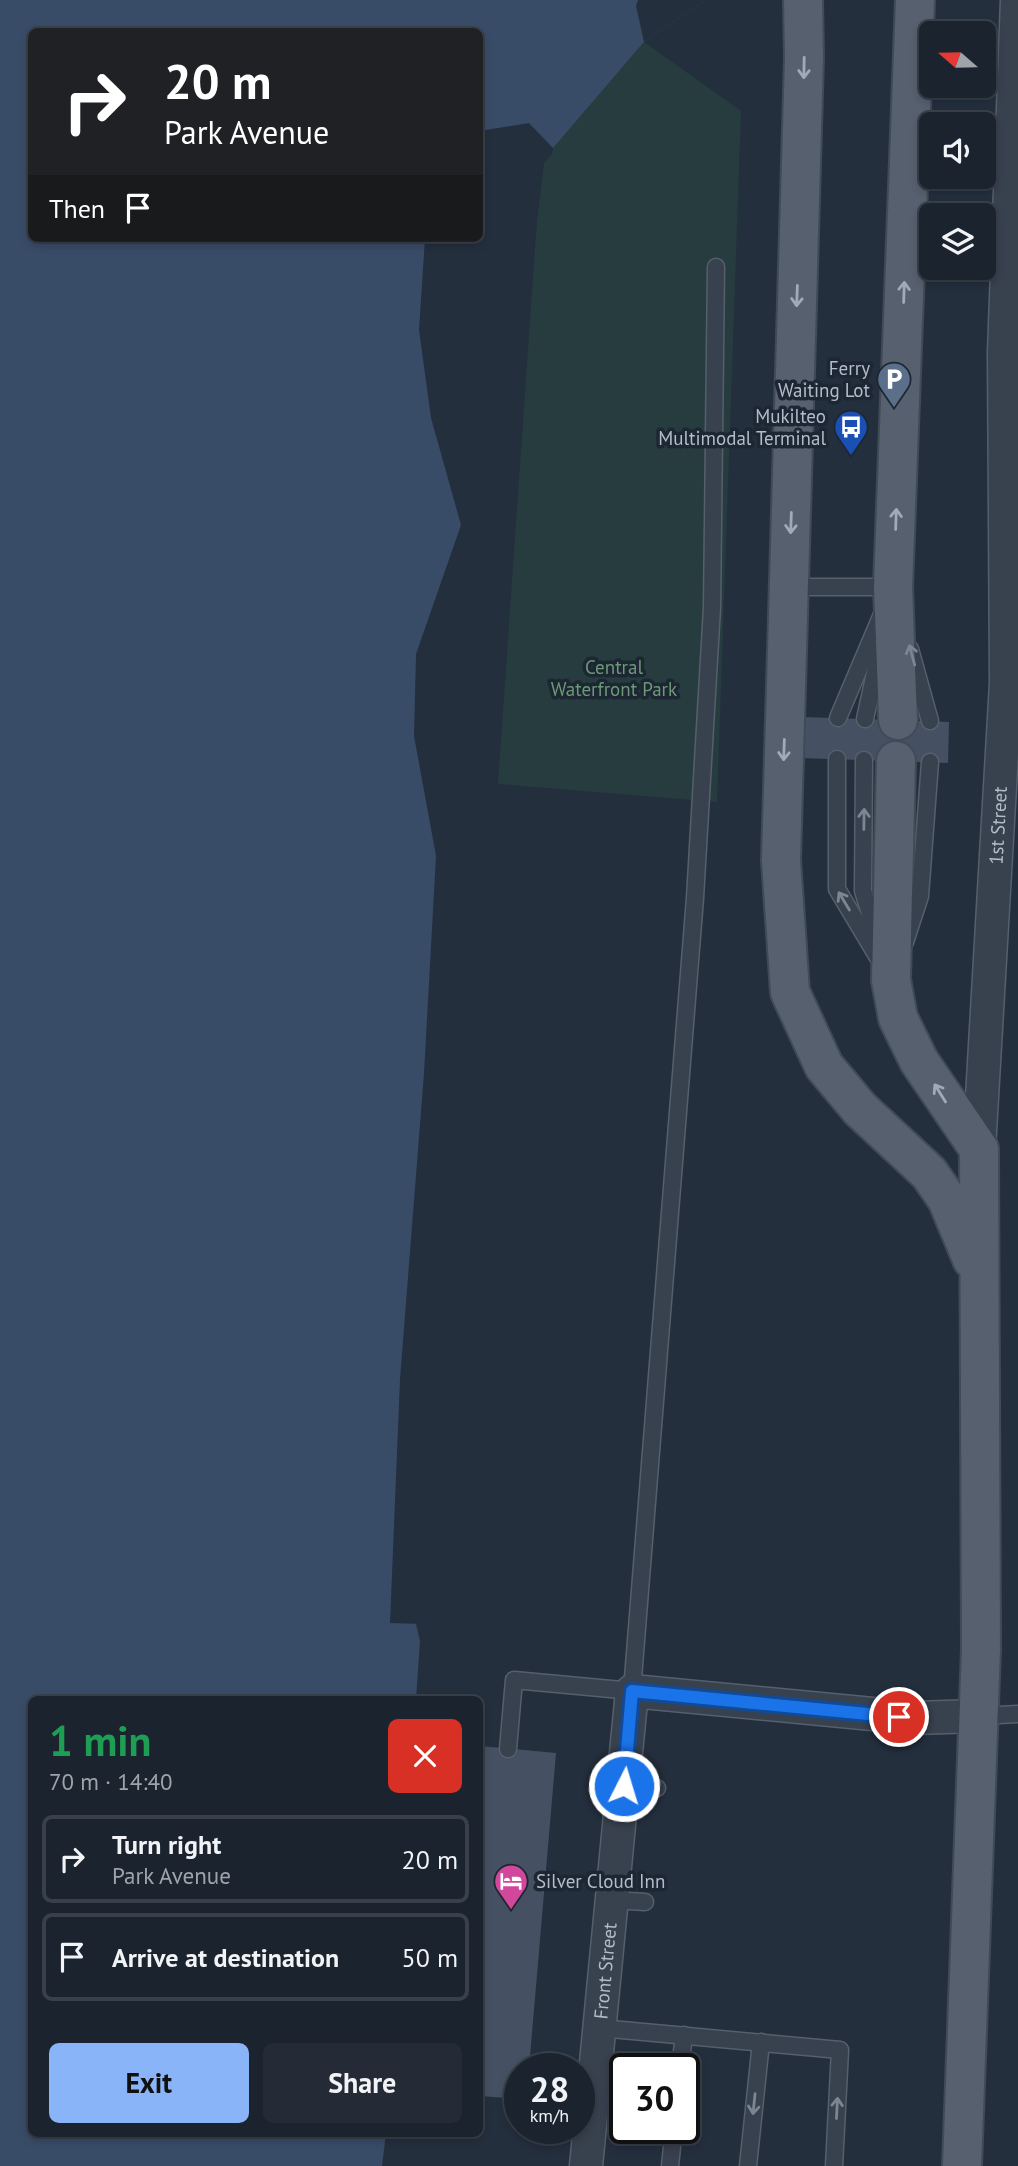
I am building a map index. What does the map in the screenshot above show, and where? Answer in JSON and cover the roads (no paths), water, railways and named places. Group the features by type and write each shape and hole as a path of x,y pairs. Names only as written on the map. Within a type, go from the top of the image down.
{"main road":[{"path":"803,0 804,58 781,860 790,992 824,1066 860,1109 929,1173 947,1199 978,1272"},
{"path":"898,720 893,587 915,0"},
{"path":"897,761 891,980 898,1018 919,1061 979,1149"},
{"name":"1st Street","path":"962,2166 981,1635 979,1149"}],"street":[{"name":"1st Street","path":"979,1149 1006,684 1004,352 1017,0"},
{"path":"632,1691 914,1718 979,1716"},
{"name":"Front Street","path":"595,2059 632,1691"},
{"name":"Front Street","path":"586,2144 586,2166"}],"lane":[{"path":"508,1749 514,1680 632,1691 695,898 711,622 716,267"},
{"path":"789,587 893,587 838,718"},
{"path":"837,760 837,889 891,980"},
{"path":"979,1716 1018,1714"},
{"path":"624,1786 657,1788"},
{"path":"612,1900 645,1902"},
{"path":"600,2028 840,2050 834,2166"},
{"path":"682,2053 684,2035"},
{"path":"748,2166 761,2042"},
{"path":"670,2166 672,2144"}],"water":[{"path":"0,0 706,0 644,42 541,162 433,1076 406,1432 421,1614 416,1624 420,1641 416,1696 28,1696 28,2137 386,2137 382,2166 0,2166"}],"place":[{"name":"Ferry Waiting Lot","path":"894,409"},
{"name":"Mukilteo Multimodal Terminal","path":"851,457"},
{"name":"Silver Cloud Inn","path":"511,1911"}],"park label":[{"name":"Central Waterfront Park","path":"614,678"}]}
